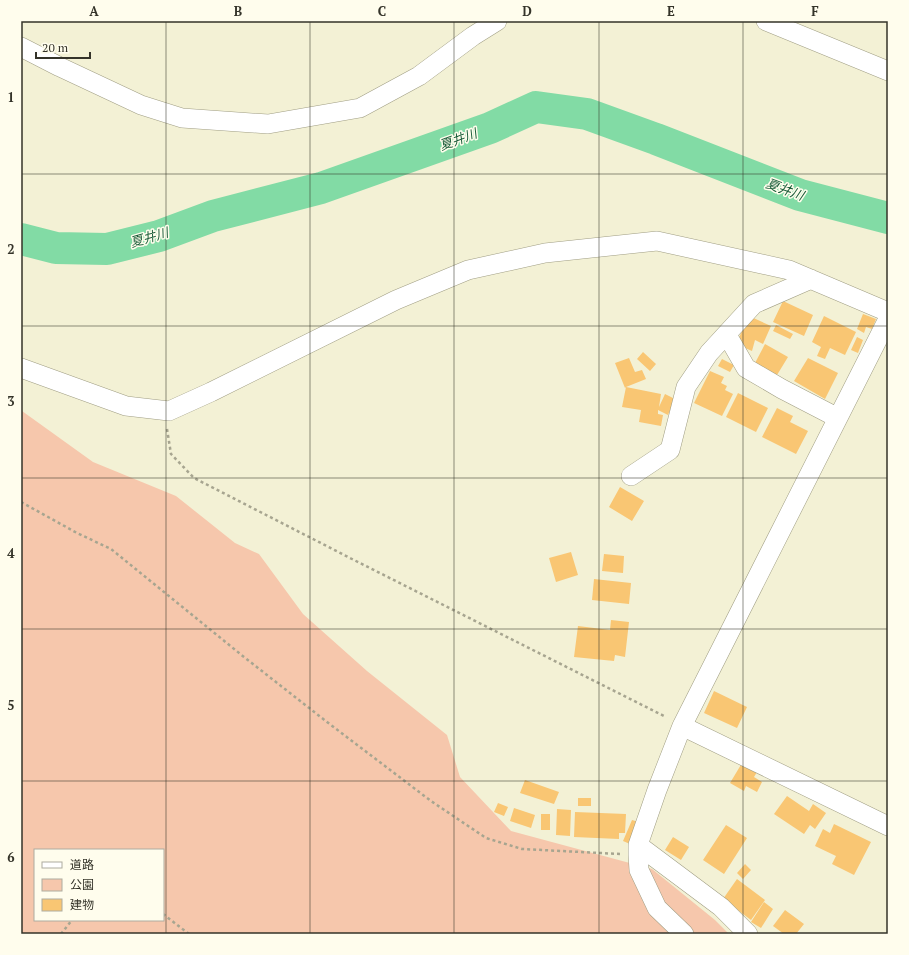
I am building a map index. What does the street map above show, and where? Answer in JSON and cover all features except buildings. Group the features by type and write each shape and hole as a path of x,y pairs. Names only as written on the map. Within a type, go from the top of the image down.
{"street":[{"path":"21,47 141,105 182,118 268,124 360,108 419,76 473,36 497,21"},
{"path":"766,21 888,71"},
{"path":"21,368 126,406 169,411 211,392 396,300 468,270 545,253 657,242 789,270 888,312"},
{"path":"631,476 670,450 686,387 709,354 754,304 811,279"},
{"path":"684,934 657,908 639,870 638,850 657,790 682,726 888,319"},
{"path":"727,335 746,368 782,389 838,418"},
{"path":"682,726 888,826"},
{"path":"638,850 722,906 748,934"}],"path":[{"path":"169,411 167,426 171,454 194,478 682,726"},
{"path":"21,502 111,550 327,722 431,801 486,838 522,849 638,850"},
{"path":"164,915 189,934"},
{"path":"61,934 71,921"}],"green space":[{"path":"21,408 22,411 93,462 176,496 235,543 259,554 303,614 367,671 447,735 460,777 511,831 652,869 715,920 729,934 21,934"}],"waterway":[{"name":"夏井川","path":"21,239 56,248 107,249 159,236 213,216 321,188 490,128 536,107 587,114 800,195 888,218"}]}
